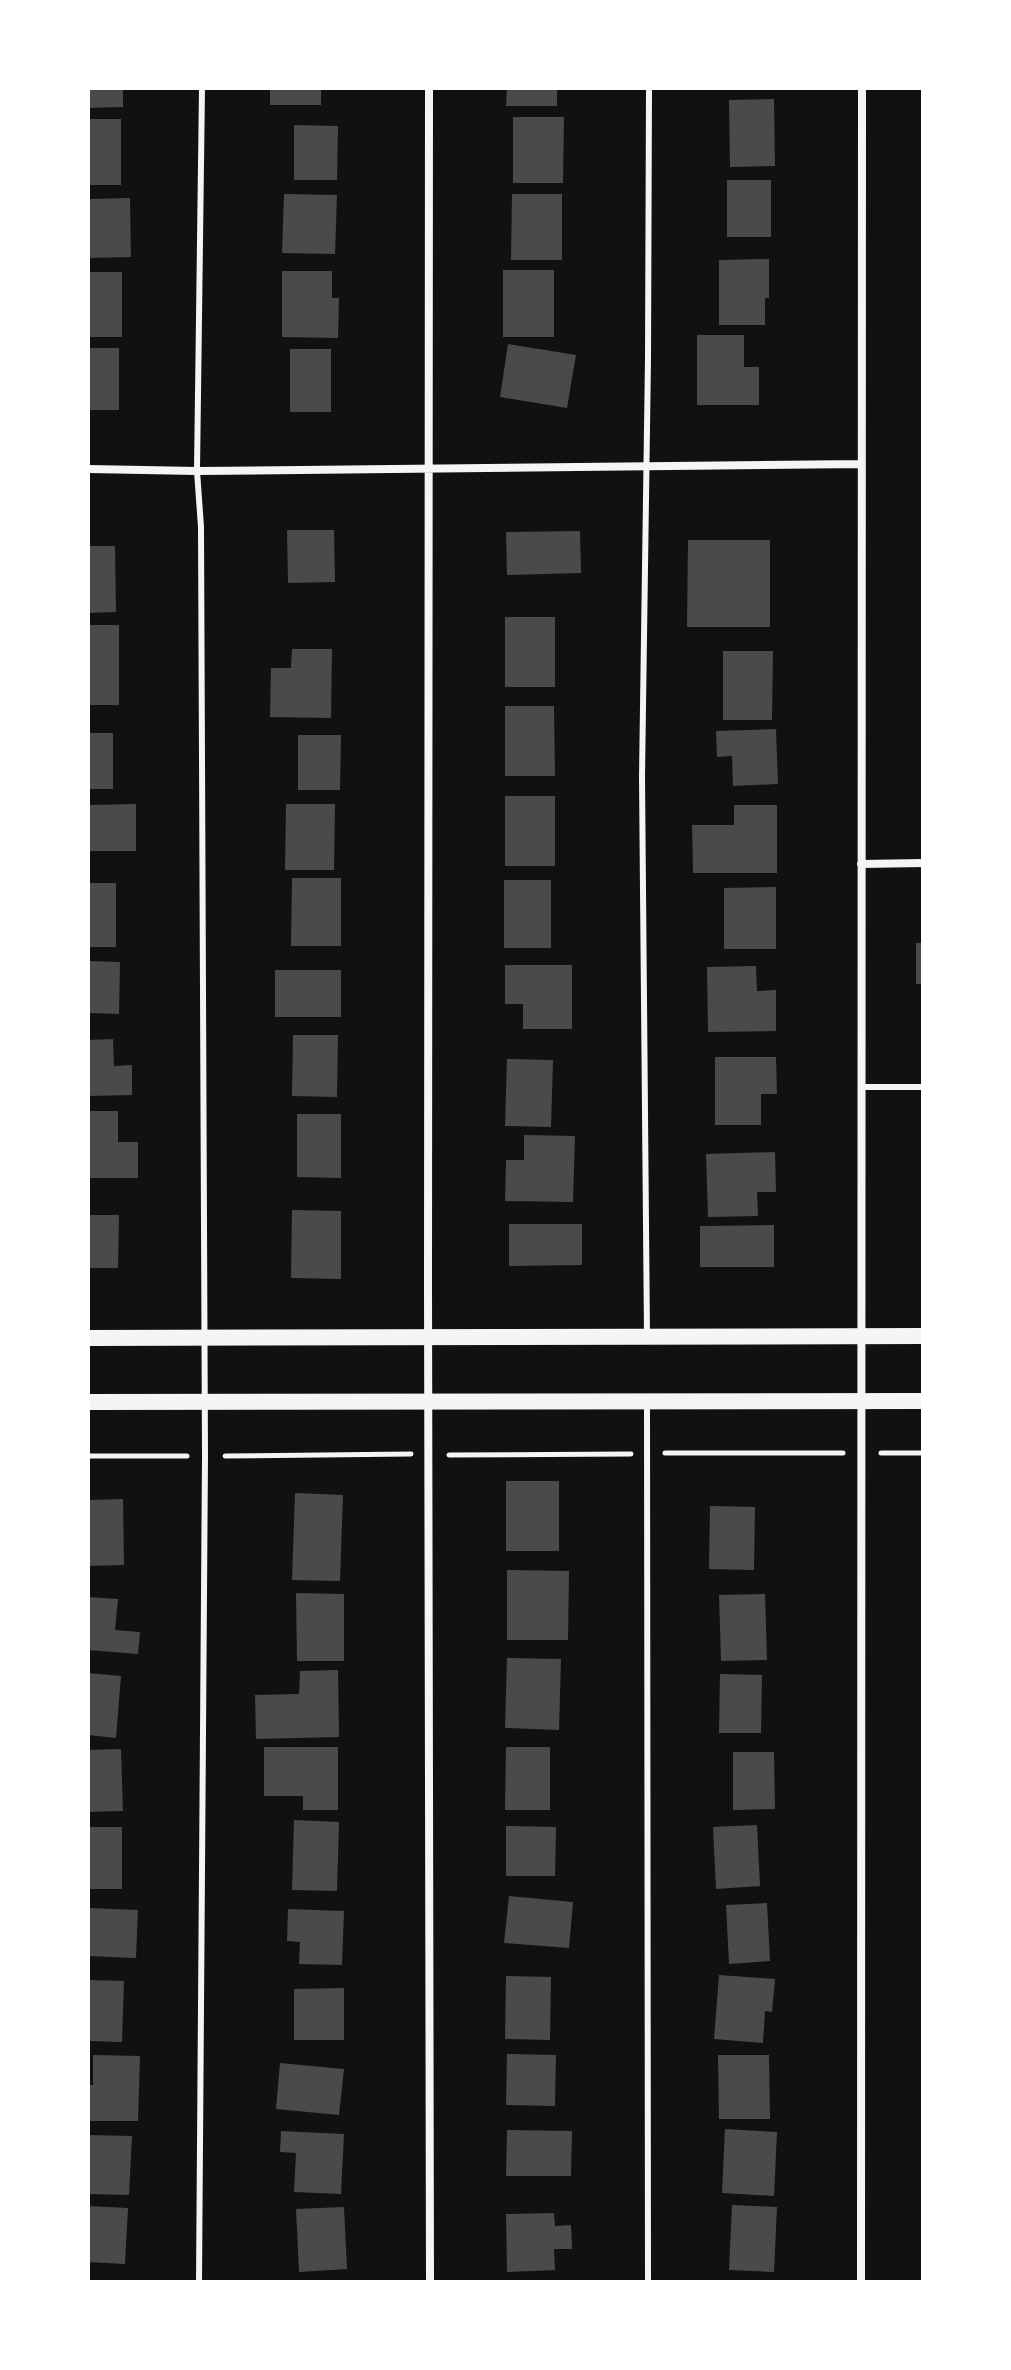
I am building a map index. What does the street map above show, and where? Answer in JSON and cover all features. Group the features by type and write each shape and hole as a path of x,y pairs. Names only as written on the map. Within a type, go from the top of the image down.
{"main road":[{"path":"88,1338 923,1336"},
{"path":"88,1402 923,1401"}],"street":[{"path":"429,88 430,2282"},
{"path":"861,2282 862,88"},
{"path":"88,469 197,471 862,464"},
{"path":"861,864 923,863"}],"lane":[{"path":"199,2282 205,1456 201,527 197,471 202,88"},
{"path":"647,1337 642,777 649,88"},
{"path":"861,1087 923,1087"},
{"path":"647,1401 648,2282"}],"path":[{"path":"88,1456 923,1453"}],"building":[{"path":"88,88 123,88 123,107 88,108"},
{"path":"270,88 321,88 321,105 270,105"},
{"path":"507,88 557,88 557,106 506,106"},
{"path":"774,99 775,166 730,167 729,100"},
{"path":"513,117 564,117 563,183 513,183"},
{"path":"88,119 121,119 121,185 88,185"},
{"path":"294,125 338,126 337,180 294,180"},
{"path":"727,180 771,180 771,237 727,237"},
{"path":"284,194 337,195 335,254 282,253"},
{"path":"512,194 562,194 562,260 511,260"},
{"path":"130,198 131,257 88,258 88,199"},
{"path":"769,259 765,325 719,325 719,260"},
{"path":"503,270 554,270 554,337 503,337"},
{"path":"282,271 332,271 332,298 339,298 338,338 282,337"},
{"path":"88,272 122,272 122,337 88,337"},
{"path":"697,335 744,335 744,367 759,367 759,405 697,405"},
{"path":"508,344 576,355 567,408 500,397"},
{"path":"88,348 119,348 119,410 88,410"},
{"path":"290,349 331,349 331,412 290,412"},
{"path":"287,530 334,530 335,582 288,583"},
{"path":"580,531 581,573 507,575 506,532"},
{"path":"688,540 770,540 770,627 687,627"},
{"path":"88,546 115,546 116,612 88,613"},
{"path":"505,617 555,617 555,687 505,687"},
{"path":"88,625 119,625 119,705 88,705"},
{"path":"292,649 332,649 331,718 270,717 271,668 291,668"},
{"path":"723,651 773,651 772,720 723,720"},
{"path":"505,706 554,706 555,776 505,776"},
{"path":"776,729 778,784 733,786 732,756 717,757 716,731"},
{"path":"88,733 113,733 113,789 88,789"},
{"path":"298,735 341,735 340,790 298,790"},
{"path":"505,796 555,796 555,866 505,866"},
{"path":"136,804 136,851 88,851 88,805"},
{"path":"286,804 335,804 334,870 285,870"},
{"path":"734,805 777,805 777,873 693,873 692,825 734,825"},
{"path":"292,878 341,878 341,946 291,946"},
{"path":"504,880 551,880 551,948 504,948"},
{"path":"88,883 116,883 116,947 88,947"},
{"path":"776,887 776,949 724,949 724,888"},
{"path":"916,943 923,943 923,984 916,984"},
{"path":"88,961 120,962 119,1014 88,1013"},
{"path":"505,965 572,965 572,1029 523,1029 523,1004 505,1004"},
{"path":"756,966 757,991 776,990 776,1031 708,1032 707,967"},
{"path":"275,970 341,970 341,1017 275,1017"},
{"path":"293,1035 338,1035 337,1097 292,1096"},
{"path":"113,1039 114,1066 132,1065 132,1095 88,1096 88,1040"},
{"path":"715,1057 776,1057 777,1094 761,1094 761,1125 715,1125"},
{"path":"507,1059 553,1060 551,1127 505,1126"},
{"path":"88,1111 118,1111 118,1142 138,1142 138,1178 88,1178"},
{"path":"297,1114 341,1114 341,1178 297,1177"},
{"path":"524,1135 575,1136 573,1202 505,1201 506,1160 524,1160"},
{"path":"775,1152 776,1192 757,1192 758,1216 708,1217 706,1154"},
{"path":"292,1210 341,1211 341,1279 291,1278"},
{"path":"88,1215 119,1215 118,1268 88,1268"},
{"path":"509,1224 582,1224 582,1265 509,1266"},
{"path":"774,1225 774,1267 700,1267 700,1226"},
{"path":"506,1481 559,1481 559,1551 506,1551"},
{"path":"295,1493 343,1495 340,1581 292,1580"},
{"path":"123,1499 124,1565 88,1566 88,1500"},
{"path":"710,1506 755,1507 754,1570 709,1569"},
{"path":"507,1570 569,1571 568,1640 507,1640"},
{"path":"296,1593 344,1594 344,1661 297,1661"},
{"path":"765,1594 767,1660 721,1661 719,1595"},
{"path":"88,1597 118,1599 115,1630 140,1632 138,1654 88,1650"},
{"path":"507,1658 561,1659 559,1730 505,1728"},
{"path":"338,1670 339,1737 256,1739 255,1695 299,1694 300,1671"},
{"path":"88,1673 121,1676 116,1738 88,1735"},
{"path":"720,1674 762,1675 761,1733 719,1733"},
{"path":"264,1747 338,1747 338,1810 303,1810 303,1796 264,1796"},
{"path":"506,1747 550,1747 550,1810 505,1810"},
{"path":"121,1749 123,1811 88,1812 88,1750"},
{"path":"733,1752 774,1752 775,1809 733,1810"},
{"path":"294,1820 339,1822 337,1891 292,1890"},
{"path":"757,1825 760,1886 716,1889 713,1827"},
{"path":"506,1826 556,1827 555,1876 506,1876"},
{"path":"88,1827 122,1827 122,1889 88,1889"},
{"path":"509,1896 573,1902 569,1948 504,1943"},
{"path":"767,1903 770,1961 729,1964 726,1905"},
{"path":"88,1908 138,1910 136,1958 88,1956"},
{"path":"288,1909 344,1911 342,1965 299,1964 300,1942 287,1941"},
{"path":"719,1975 775,1979 772,2012 765,2011 763,2043 714,2039"},
{"path":"506,1976 551,1977 550,2040 505,2039"},
{"path":"88,1980 124,1981 122,2042 88,2041"},
{"path":"344,1988 344,2040 294,2040 294,1989"},
{"path":"507,2054 556,2055 555,2106 506,2105"},
{"path":"93,2055 140,2056 138,2121 88,2121 88,2085 93,2085"},
{"path":"718,2055 769,2055 770,2119 719,2119"},
{"path":"280,2063 344,2069 339,2115 276,2109"},
{"path":"725,2129 777,2132 774,2196 722,2193"},
{"path":"507,2130 572,2131 571,2176 506,2176"},
{"path":"281,2131 344,2134 341,2194 294,2192 296,2153 280,2152"},
{"path":"88,2135 132,2136 129,2195 88,2194"},
{"path":"732,2205 777,2207 774,2272 729,2270"},
{"path":"88,2206 128,2208 125,2264 88,2262"},
{"path":"344,2207 347,2269 299,2272 296,2209"},
{"path":"554,2213 555,2226 571,2225 572,2249 554,2249 555,2270 507,2272 506,2214"}]}
